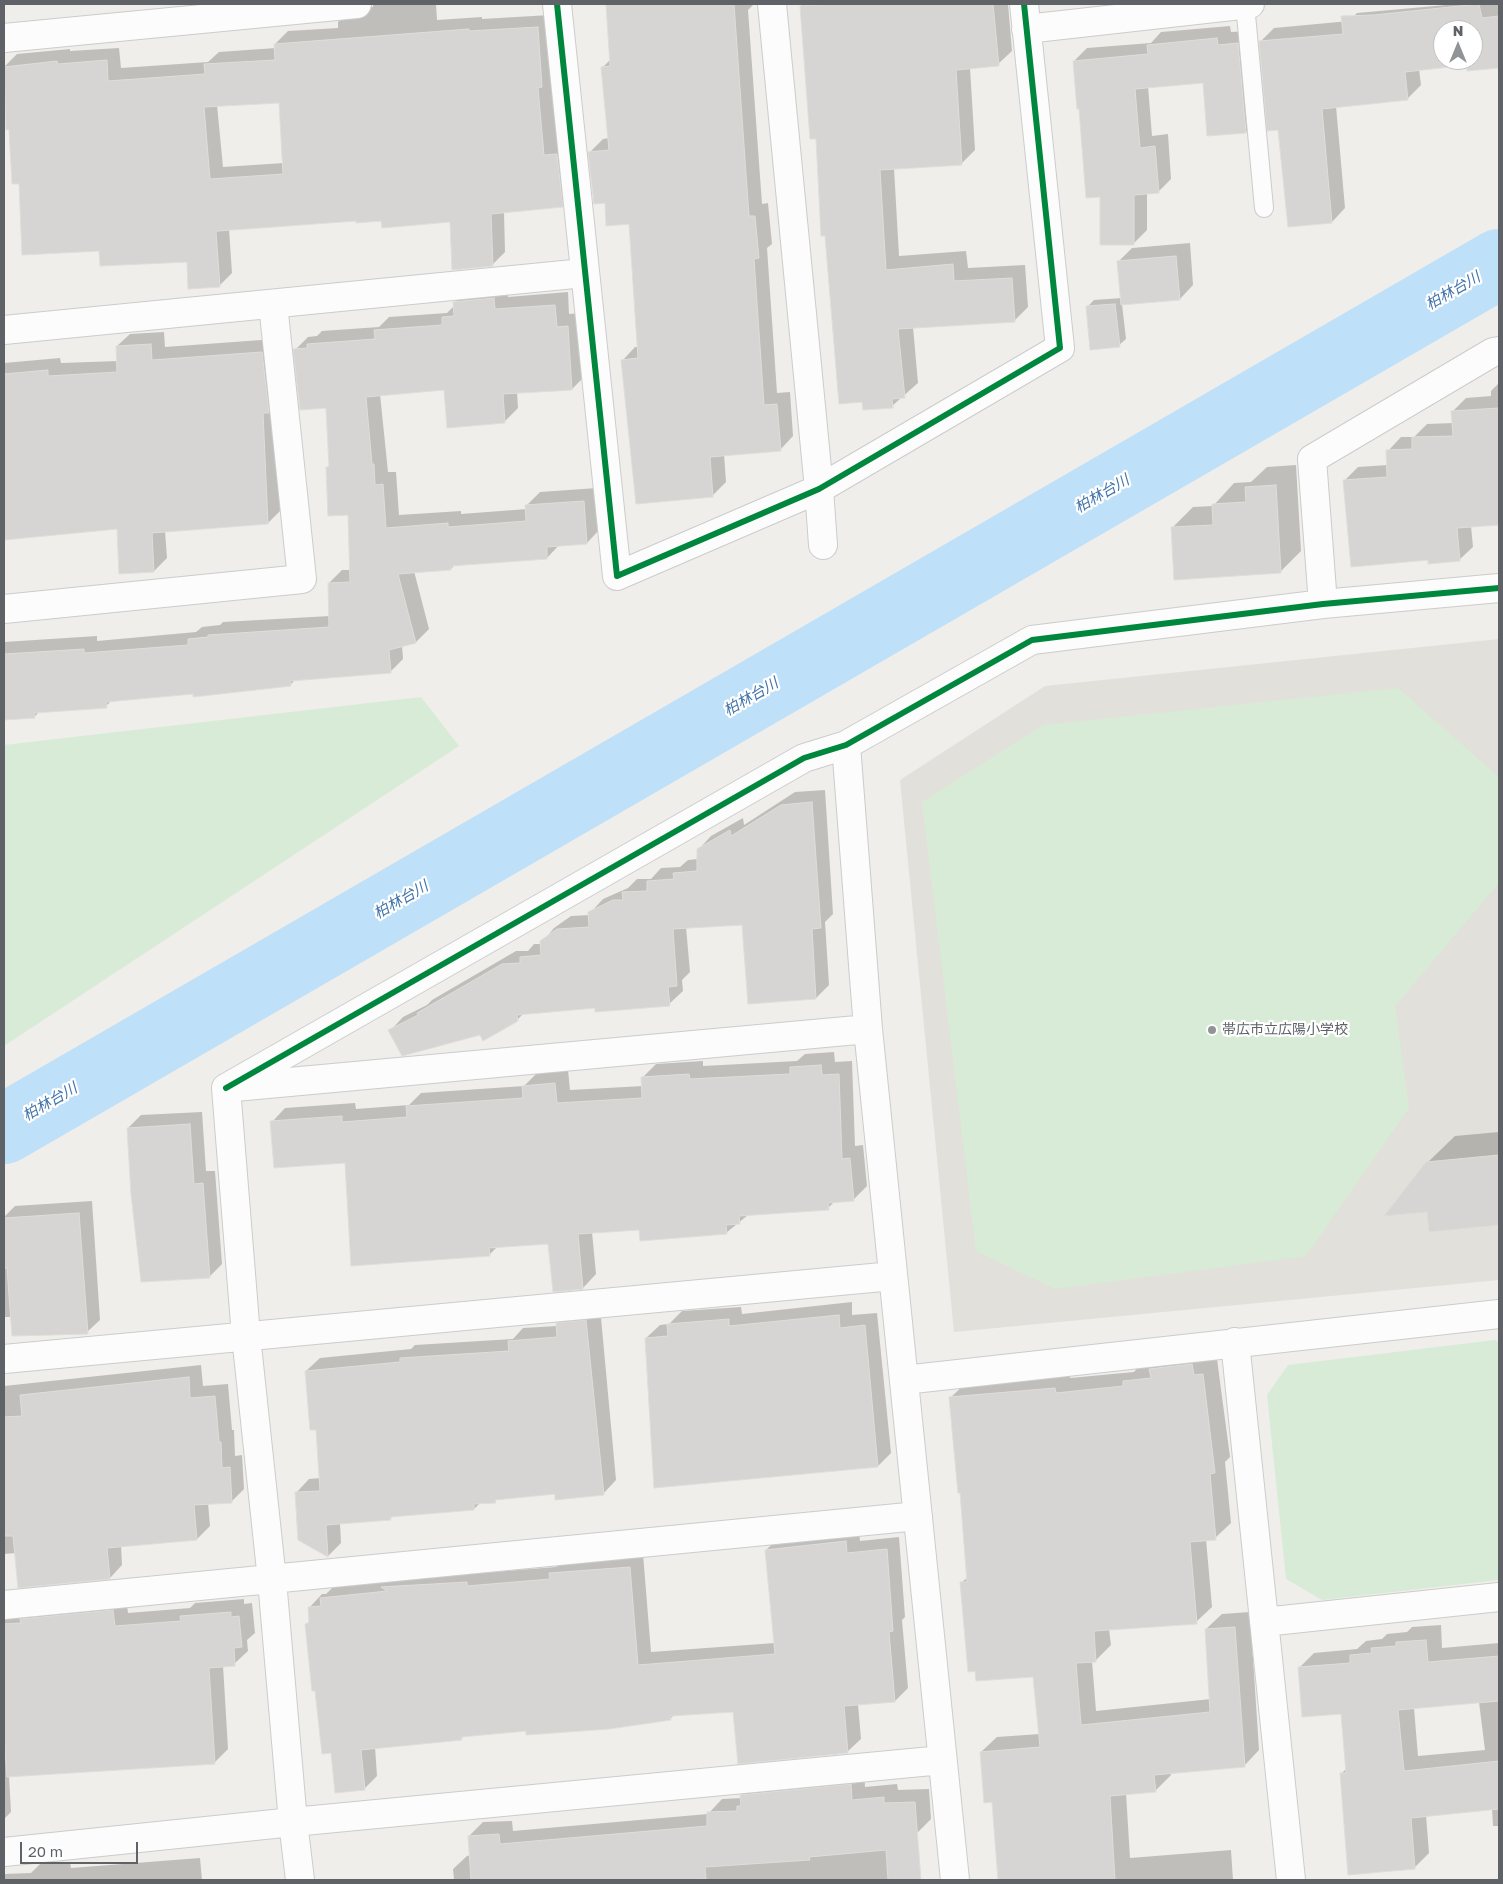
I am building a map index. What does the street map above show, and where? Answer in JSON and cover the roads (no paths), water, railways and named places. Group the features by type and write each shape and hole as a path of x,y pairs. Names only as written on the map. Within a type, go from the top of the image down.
{"street":[{"path":"4,38 357,4"},
{"path":"557,4 617,576 819,489 1060,348 1025,16 1250,4"},
{"path":"772,4 823,545"},
{"path":"4,330 584,273"},
{"path":"4,609 302,579 273,304"},
{"path":"1323,604 1312,459 1493,352 1499,351"},
{"path":"226,1088 804,758 846,745 1032,640 1323,604 1499,588"},
{"path":"846,745 868,1029 955,1880"},
{"path":"226,1088 868,1029"},
{"path":"226,1088 246,1336 272,1580 293,1822 300,1880"},
{"path":"4,1359 893,1276"},
{"path":"904,1380 1499,1314"},
{"path":"1235,1342 1291,1880"},
{"path":"4,1605 918,1516"},
{"path":"1264,1622 1499,1597"},
{"path":"4,1852 293,1822 942,1760"}],"lane":[{"path":"1245,4 1264,208"}],"waterway":[{"name":"柏林台川","path":"4,1129 1499,264"}],"place":[{"name":"帯広市立広陽小学校","path":"1212,1030"}]}
